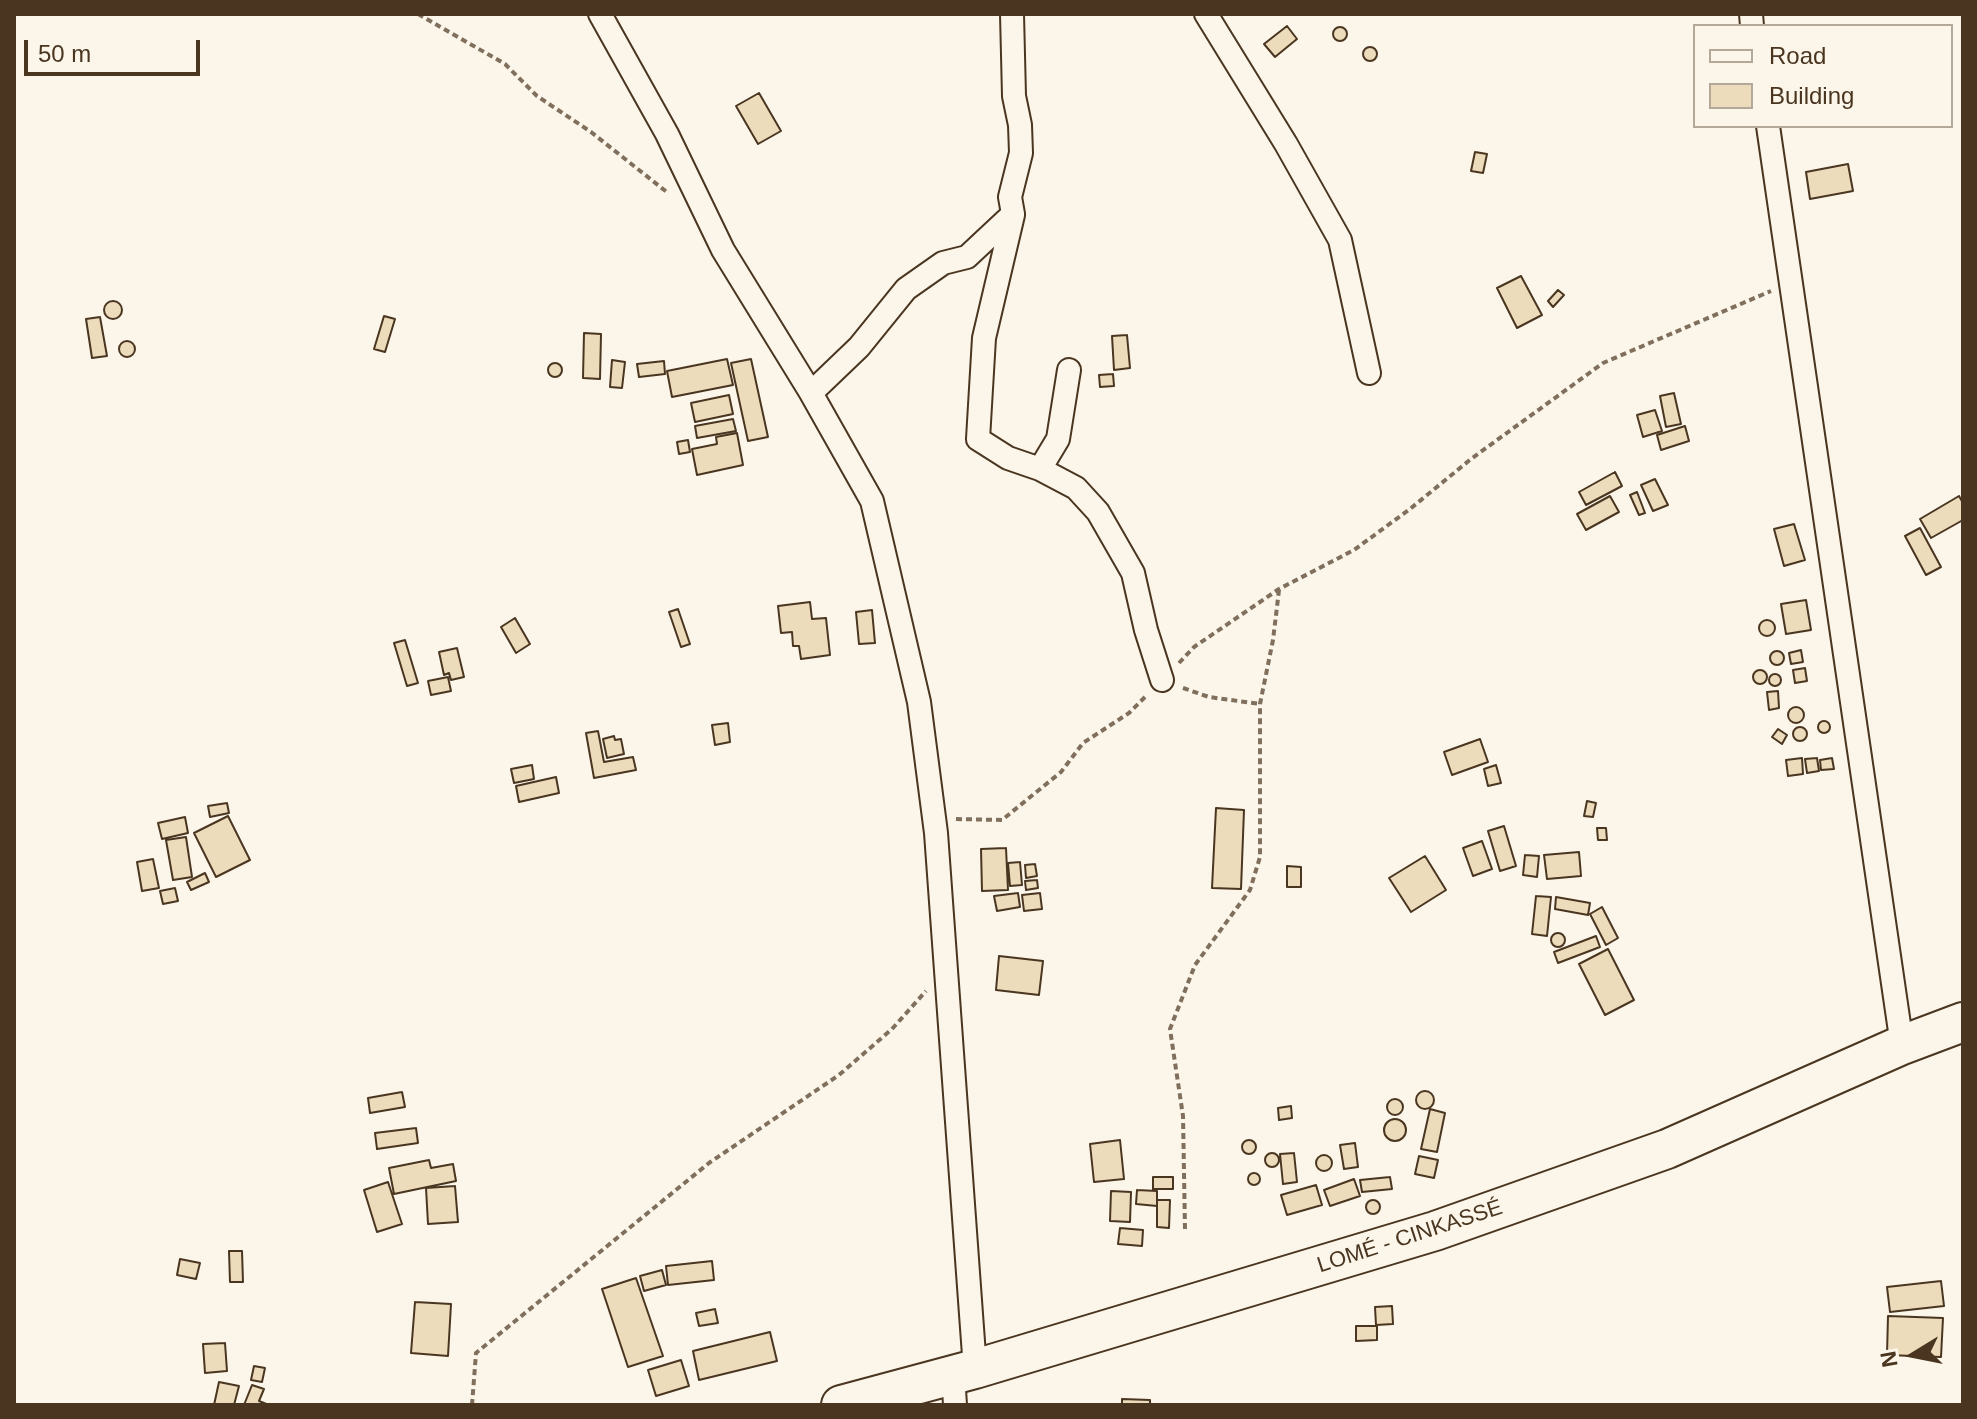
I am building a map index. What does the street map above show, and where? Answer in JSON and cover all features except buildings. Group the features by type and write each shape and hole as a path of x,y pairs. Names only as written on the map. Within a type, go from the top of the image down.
{"highway":[{"name":"LOMÉ - CINKASSÉ","path":"841,1405 961,1383 1435,1231 1667,1149 1902,1045 1963,1022"}],"street":[{"path":"600,14 667,134 723,250 811,393 872,501 919,702 936,833 947,969 961,1383"},
{"path":"1012,14 1013,87 1021,153 1010,197 1013,214 984,338 978,439 1008,458 1040,469 1076,488 1098,512 1133,573 1162,680"},
{"path":"1206,14 1286,144 1340,240 1369,373"},
{"path":"1768,128 1902,1045"},
{"path":"811,393 859,347 906,289 943,263 967,257 1013,214"},
{"path":"1040,469 1058,439 1069,370"}],"path":[{"path":"418,14 505,64 537,96 591,132 670,195"},
{"path":"936,833 956,819 1002,820 1061,772 1083,743 1129,713 1194,647 1279,589 1354,550 1471,459 1603,363 1791,283"},
{"path":"1185,1229 1183,1116 1170,1029 1195,965 1225,920 1250,890 1260,857 1260,704 1279,589"},
{"path":"1162,680 1209,697 1260,704"},
{"path":"472,1405 476,1353 709,1163 839,1075 892,1029 947,969"}]}
